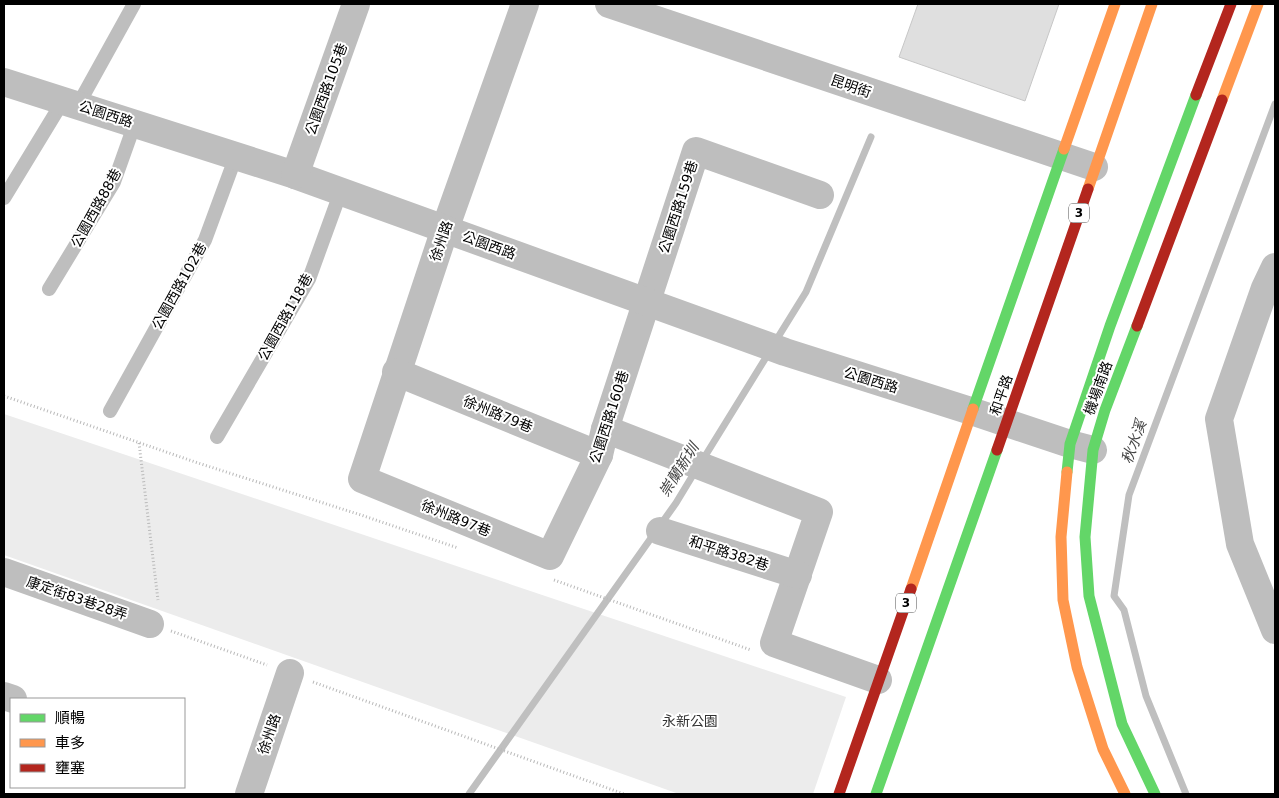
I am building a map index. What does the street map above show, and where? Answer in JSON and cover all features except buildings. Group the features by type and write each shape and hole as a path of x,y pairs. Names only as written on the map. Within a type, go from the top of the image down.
{"main road":[{"name":"和平路","path":"839,794 1115,4"},
{"name":"和平路","path":"876,794 1152,4"},
{"name":"機場南路","path":"1125,794 1100,741 1077,667 1062,600 1061,538 1110,326 1174,149 1231,4"},
{"name":"機場南路","path":"1155,794 1122,724 1089,596 1082,447 1105,410 1258,4"}],"street":[{"name":"公園西路105巷","path":"295,175 356,4"},
{"name":"徐州路","path":"362,479 445,229 525,4"},
{"name":"昆明街","path":"608,4 1094,167"},
{"name":"公園西路","path":"4,82 295,175 774,348 1082,447"},
{"name":"公園西路159巷","path":"646,302 696,151 820,195"},
{"path":"1275,267 1265,288 1219,419 1240,544 1275,630"},
{"name":"公園西路160巷","path":"548,567 599,455 605,429 646,302"},
{"name":"徐州路79巷","path":"396,372 599,455"},
{"path":"605,429 819,512 798,575 765,647 878,680"},
{"name":"徐州路97巷","path":"362,479 548,567"},
{"name":"和平路382巷","path":"660,531 798,575"},
{"name":"康定街83巷28弄","path":"4,572 156,626"},
{"name":"徐州路","path":"249,794 290,673"}],"lane":[{"path":"4,198 71,103 134,4"},
{"name":"公園西路88巷","path":"49,289 114,182 135,123"},
{"name":"公園西路102巷","path":"110,411 205,240 236,156"},
{"name":"公園西路118巷","path":"217,437 309,279 341,191"}],"path":[{"path":"4,396 139,443 463,549"},
{"path":"139,443 156,626 512,752 624,794"},
{"path":"548,567 593,593 765,647"}],"green space":[{"name":"永新公園","path":"4,414 846,697 813,794 679,794 4,555"}],"waterway":[{"name":"秋水溪","path":"1186,794 1146,696 1124,610 1114,596 1129,495 1275,104"},
{"name":"崇蘭新圳","path":"775,342 806,292 871,137"},
{"name":"崇蘭新圳","path":"702,461 770,351"},
{"name":"崇蘭新圳","path":"469,794 676,503 696,470"}],"traffic: fast":[{"path":"1067,472 1070,444 1110,326 1196,95"},
{"path":"973,409 1064,149"},
{"path":"1137,326 1105,410 1093,450 1085,537 1089,596 1122,724 1155,794"},
{"path":"876,794 997,450"}],"traffic: slow":[{"path":"1064,149 1115,4"},
{"path":"1088,189 1152,4"},
{"path":"1222,100 1258,4"},
{"path":"911,589 973,409"},
{"path":"1067,472 1061,537 1063,600 1077,667 1103,749 1125,794"}],"traffic: jam":[{"path":"1196,95 1231,4"},
{"path":"1137,326 1222,100"},
{"path":"997,450 1088,189"},
{"path":"839,794 911,589"}]}
